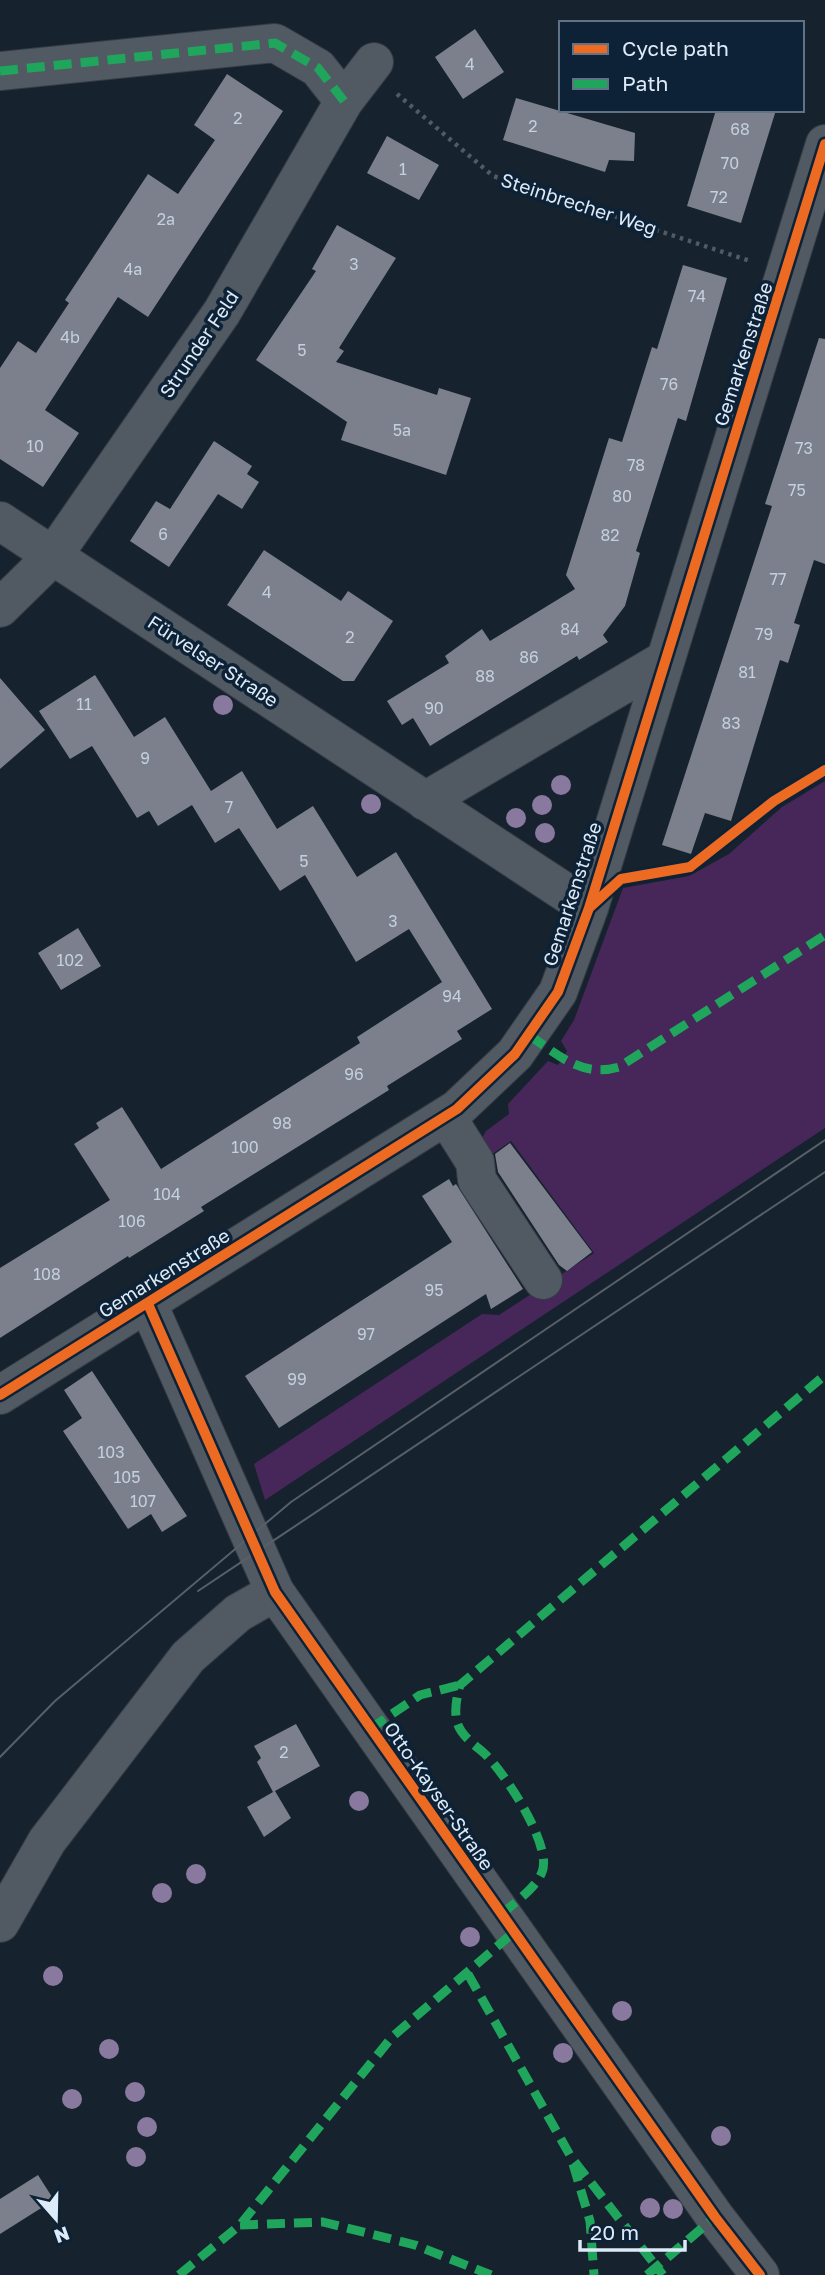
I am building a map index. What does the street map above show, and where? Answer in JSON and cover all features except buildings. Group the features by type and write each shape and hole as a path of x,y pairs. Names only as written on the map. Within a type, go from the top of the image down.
{"street":[{"path":"0,71 275,43 318,68 344,100"},
{"name":"Strunder Feld","path":"0,608 53,556 222,312 344,100 374,62"},
{"name":"Gemarkenstraße","path":"0,1395 446,1116 515,1054 558,992 589,908 663,661 788,273 825,144"},
{"name":"Fürvelser Straße","path":"0,521 589,908"},
{"path":"425,801 663,661"},
{"path":"446,1116 475,1162 477,1180 543,1280"},
{"name":"Otto-Kayser-Straße","path":"148,1304 275,1592 715,2217 760,2275"},
{"path":"0,1923 47,1841 188,1657 238,1613 275,1592"}],"shaded area":[{"path":"825,781 825,1128 265,1500 254,1464 482,1314 499,1315 594,1253 511,1141 484,1160 476,1150 486,1131 509,1114 508,1104 548,1061 558,1065 567,1051 561,1041 574,1020 623,888 689,876 729,854 782,807"}],"tram line":[{"path":"0,1757 55,1701 291,1502 825,1140"},
{"path":"198,1591 825,1172"}],"marked path":[{"path":"0,71 275,43 318,68 344,101"},
{"path":"529,1035 560,1057 582,1067 606,1070 619,1067 825,935"},
{"path":"502,1914 535,1884 542,1872 543,1860 534,1828 514,1792 493,1763 459,1727 456,1708 460,1685 825,1375"},
{"path":"370,1729 420,1695 460,1685"},
{"path":"179,2275 240,2225 392,2037 514,1932"},
{"path":"468,1974 571,2157 663,2275"},
{"path":"573,2164 590,2221 594,2275"},
{"path":"647,2275 715,2217"},
{"path":"240,2225 323,2222 415,2245 491,2275"}],"cycle path":[{"path":"0,1395 457,1109 515,1054 558,992 589,908 825,144"},
{"path":"589,908 621,879 690,867 774,801 825,770"},
{"path":"148,1304 275,1592 715,2217 760,2275"}]}
